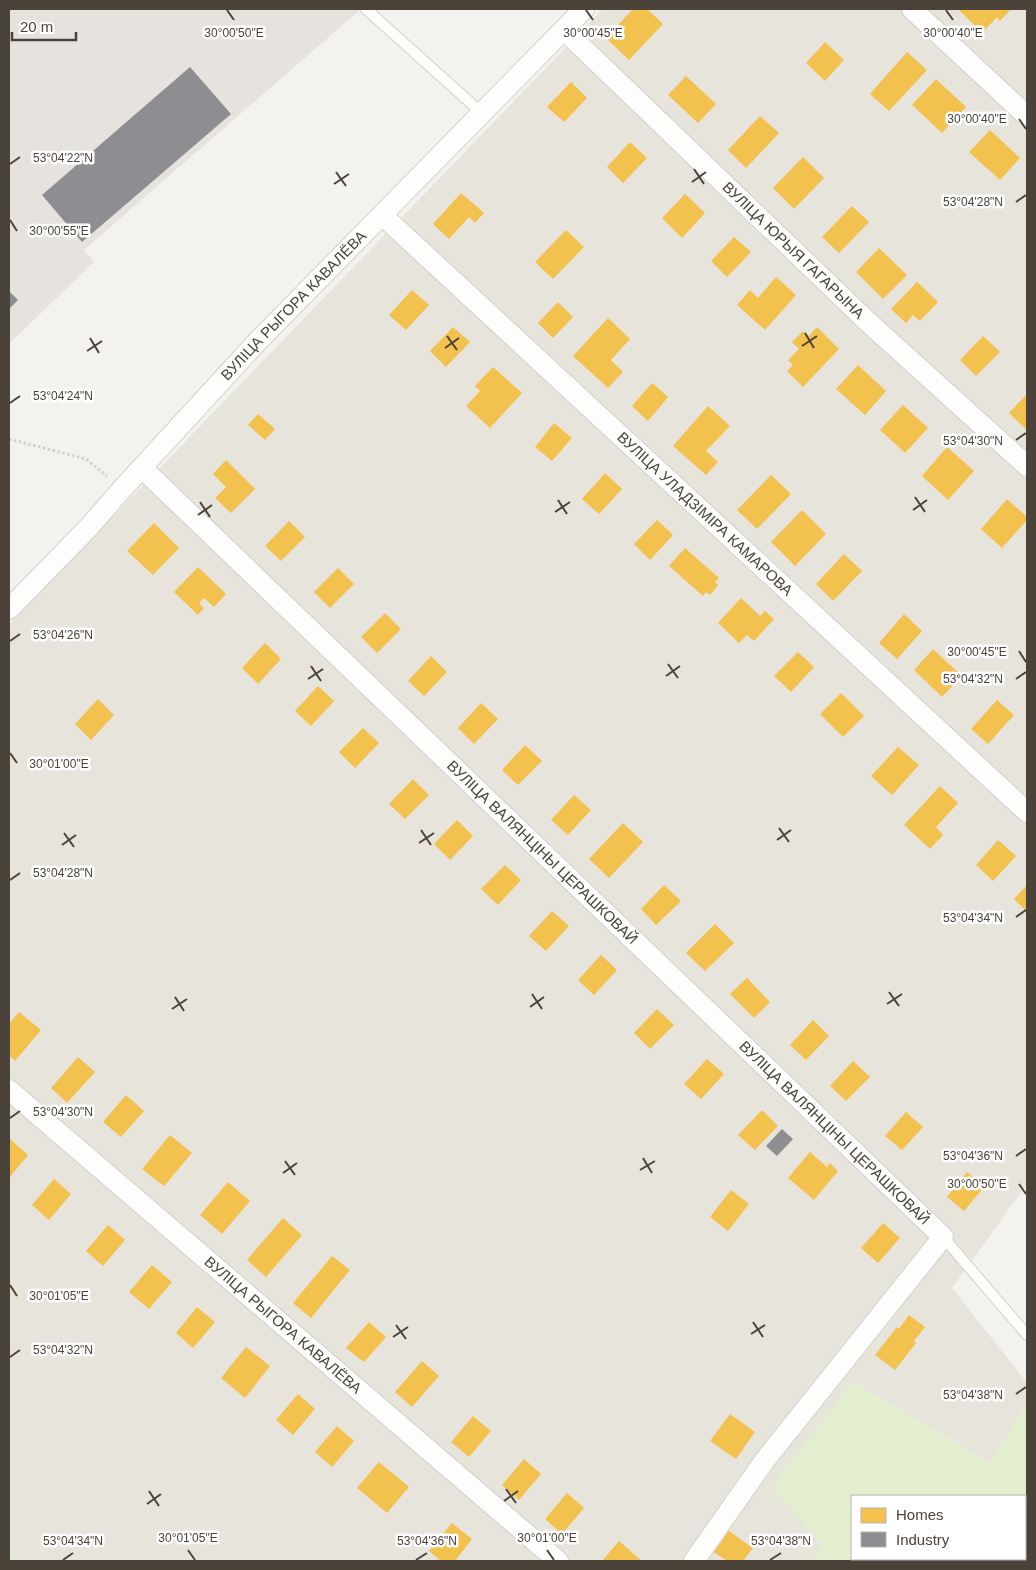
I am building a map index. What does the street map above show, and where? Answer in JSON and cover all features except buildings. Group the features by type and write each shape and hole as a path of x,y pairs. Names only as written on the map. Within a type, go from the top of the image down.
{"street":[{"name":"ВУЛІЦА РЫГОРА КАВАЛЁВА","path":"9,609 89,527 257,342 584,9"},
{"path":"912,9 1027,116"},
{"name":"ВУЛІЦА ЮРЫЯ ГАГАРЫНА","path":"564,30 868,322 1027,466"},
{"name":"ВУЛІЦА УЛАДЗІМІРА КАМАРОВА","path":"382,214 1027,812"},
{"name":"ВУЛІЦА ВАЛЯНЦІНЫ ЦЕРАШКОВАЙ","path":"142,468 943,1236"},
{"name":"ВУЛІЦА РЫГОРА КАВАЛЁВА","path":"9,1090 558,1561"},
{"path":"694,1561 765,1460 943,1236"}],"lane":[{"path":"366,9 482,114"},
{"path":"943,1236 1027,1335"}],"path":[{"path":"9,439 86,459 123,488"}],"shaded area":[{"path":"9,9 361,9 84,250 94,262 9,344"},
{"path":"603,9 1027,9 1027,1184 952,1288 1027,1383 1027,1404 990,1463 853,1382 823,1545 812,1561 11,1561 9,1559 9,624"}],"green space":[{"path":"853,1382 990,1463 1027,1404 1027,1561 812,1561 823,1545 771,1487"}]}
